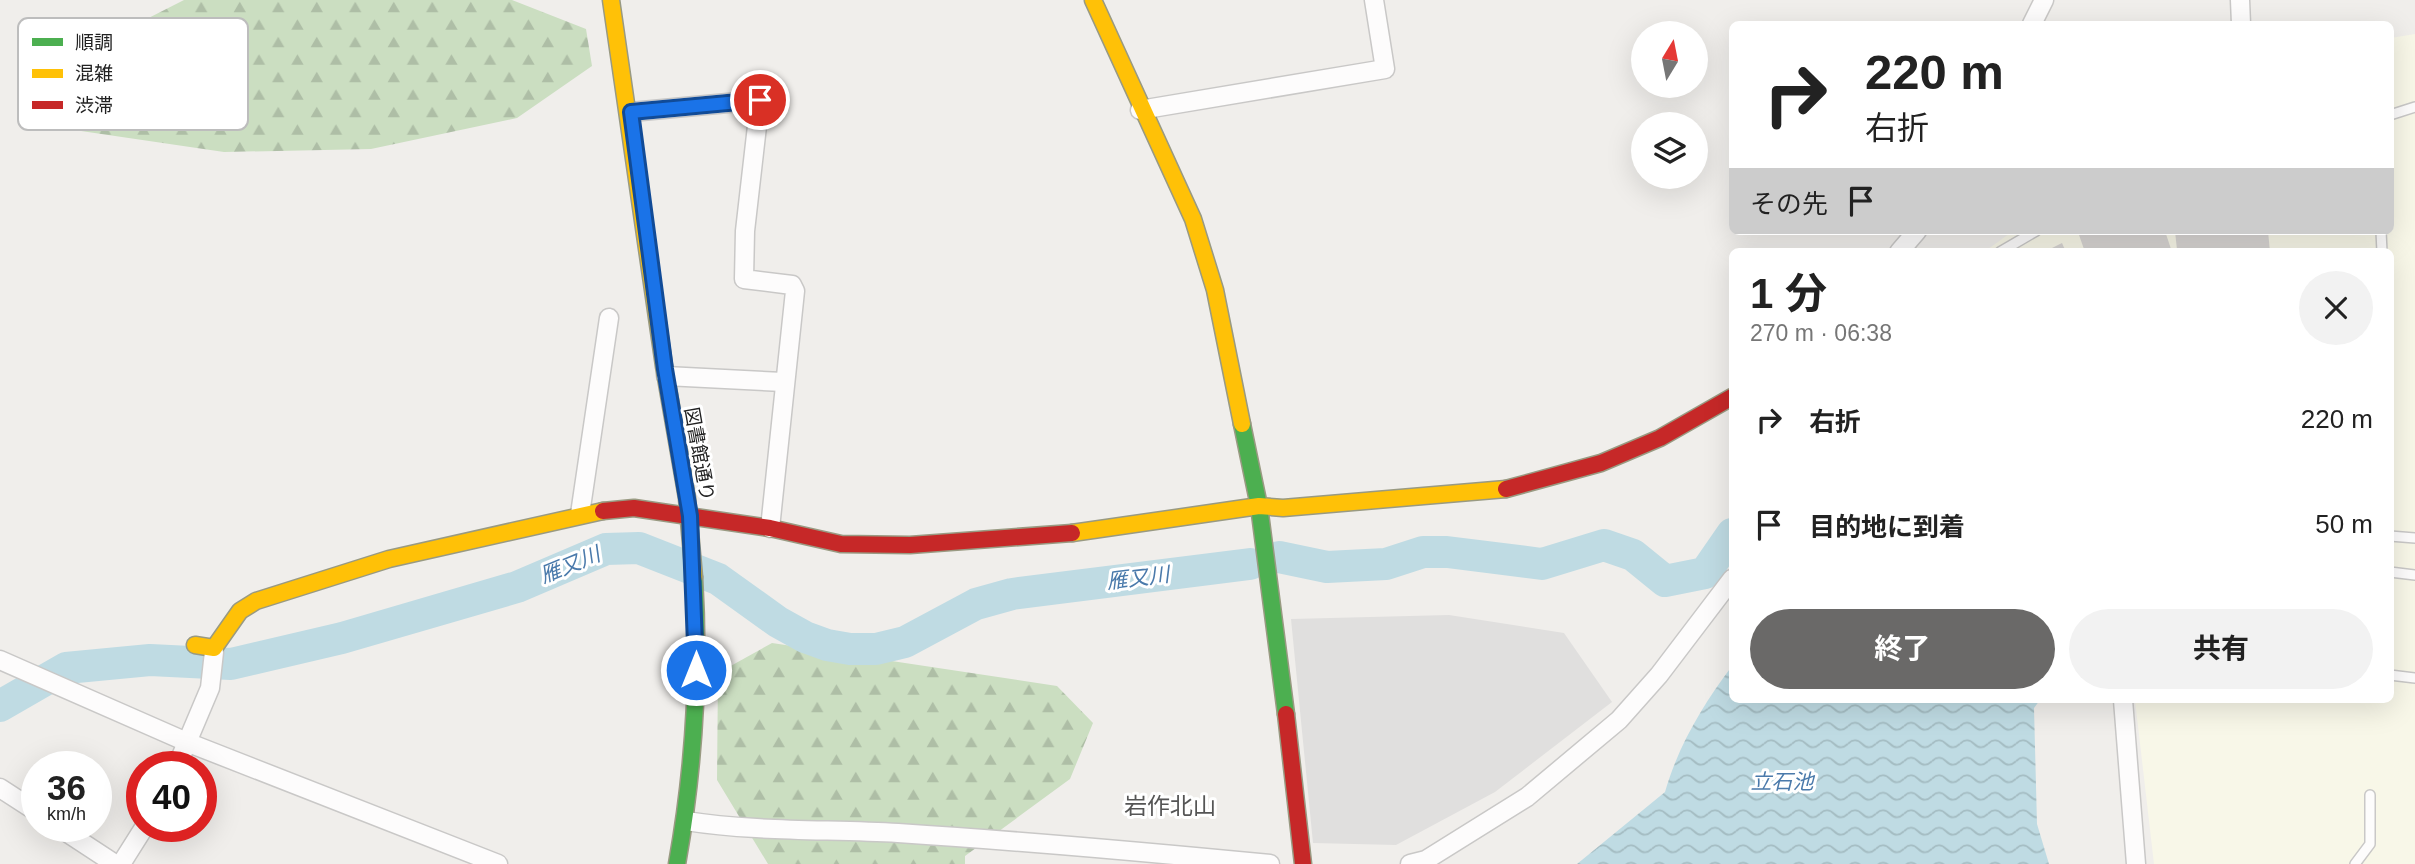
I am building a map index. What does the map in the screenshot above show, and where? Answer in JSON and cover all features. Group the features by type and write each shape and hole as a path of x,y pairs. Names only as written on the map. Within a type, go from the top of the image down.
{"street":[{"name":"図書館通り","path":"611,0 631,112 666,376 690,516 694,589 693,763 686,821 677,864"},
{"path":"1093,0 1140,110 1193,219 1215,290 1259,506 1303,864"},
{"path":"1140,110 1385,69 1374,0"},
{"path":"2034,21 2044,0"},
{"path":"2240,0 2241,21"},
{"path":"631,112 760,100 745,231 744,279 792,285 795,291 783,383 770,528"},
{"path":"580,514 609,318"},
{"path":"666,376 783,383"},
{"path":"185,751 210,688 214,650 240,611 256,601 389,559 580,514 634,508 770,528 841,544 910,545 1075,533 1259,506 1283,508 1497,491 1601,463 1660,438 1729,399"},
{"path":"1419,863 1527,797 1619,720 1659,675 1729,583"},
{"path":"195,645 214,650"},
{"path":"0,660 189,743 498,864"},
{"path":"2123,703 2136,864"},
{"path":"0,788 21,802"},
{"path":"686,821 722,827 895,833 1034,843 1270,864"},
{"path":"81,842 115,864"},
{"path":"121,864 135,842"}],"lane":[{"path":"2394,114 2415,107"},
{"path":"2007,248 2029,235"},
{"path":"2394,536 2415,538"},
{"path":"2394,572 2415,575"},
{"path":"2394,675 2415,678"},
{"path":"2355,864 2370,844 2370,795"}],"shaded area":[{"path":"2415,34 2415,864 2154,864 2135,703 2394,703 2394,248 1990,248 2007,235 2394,235 2394,38"},
{"path":"1449,615 1564,633 1612,702 1495,792 1396,845 1313,843 1291,619"}],"green space":[{"path":"184,0 512,0 586,29 592,66 517,118 371,149 224,152 81,131 248,130 248,18 149,18"},
{"path":"772,643 1057,686 1093,723 1070,779 965,856 965,864 768,864 717,780 718,673"}],"water":[{"name":"立石池","path":"1729,670 1729,703 2038,703 2034,708 2037,824 2049,864 1577,864 1665,792 1677,758"}],"building":[{"path":"2079,235 2166,235 2171,248 2084,248"},
{"path":"2175,235 2268,235 2270,248 2177,248"}],"waterway":[{"name":"雁又川","path":"1279,557 1327,567 1386,564 1423,552 1447,552 1542,564 1604,545 1633,555 1665,581 1705,573 1729,538"},
{"name":"雁又川","path":"0,706 66,668 150,660 231,664 342,638 517,587 606,549 639,548 718,579 778,622 805,637 850,649 876,649 905,642 976,604 1012,594 1250,564"}],"traffic: fast":[{"path":"1242,424 1259,506 1286,714"},
{"path":"677,864 688,793 694,721 694,577"}],"traffic: slow":[{"path":"611,0 664,366 687,498 694,577"},
{"path":"1093,0 1193,219 1215,290 1242,424"},
{"path":"1072,533 1259,506 1283,508 1506,489"},
{"path":"195,645 214,648 240,611 256,601 389,559 603,511"}],"traffic: jam":[{"path":"1506,489 1601,463 1660,438 1729,399"},
{"path":"603,511 634,508 770,528 841,544 910,545 1072,533"},
{"path":"1286,714 1303,864"}],"district":[{"name":"岩作北山","path":"1170,806"}],"route":[{"path":"696,670 690,516 665,369 631,112 760,100"}]}
